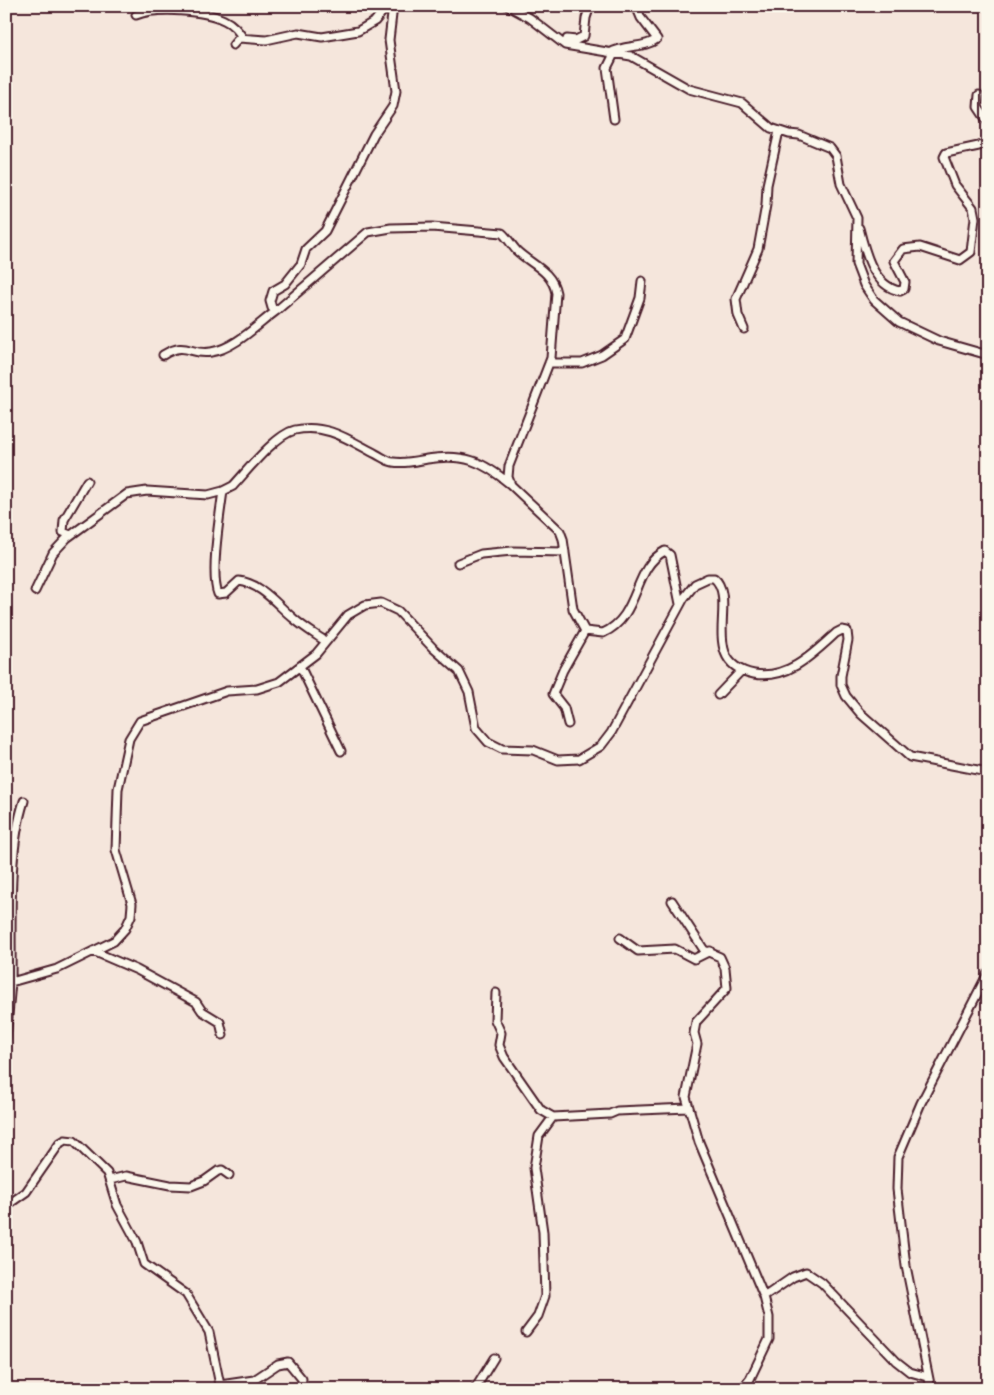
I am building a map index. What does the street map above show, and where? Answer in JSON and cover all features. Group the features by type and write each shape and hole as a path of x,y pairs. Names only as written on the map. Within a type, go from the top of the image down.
{"street":[{"path":"233,45 239,38 266,40 298,33 322,37 358,31 375,21 388,6"},
{"path":"276,311 272,308 270,301 273,291 286,284 301,264 306,249 325,231 374,134 393,106 396,91 390,40 393,6"},
{"path":"508,6 530,18 565,45 631,56 689,89 742,102 771,128 799,135 830,148 836,156 841,184 857,218 864,249 873,270 890,289 900,292 904,289 905,282 894,261 903,250 909,247 920,248 960,260 971,252 975,229 973,208 955,185 944,157 946,153 952,150 988,144"},
{"path":"565,45 567,40 576,40 584,36 586,18 590,6"},
{"path":"614,120 607,68 612,53 617,48 635,46 657,39 641,18 636,6"},
{"path":"136,15 149,10 210,14 235,27 243,38"},
{"path":"979,95 978,107 988,122"},
{"path":"744,329 738,315 736,299 758,249 766,205 767,185 779,131"},
{"path":"857,218 856,264 864,285 874,300 899,322 939,341 988,355"},
{"path":"163,356 179,347 205,353 213,352 236,341 276,311 368,232 390,228 432,227 502,233 516,250 548,274 554,284 556,293 549,363 509,466 508,477 511,485"},
{"path":"549,363 582,363 602,355 624,339 640,298 642,281"},
{"path":"35,591 53,553 72,535 127,494 147,491 208,495 223,492 233,486 280,438 294,430 320,428 341,434 391,462 402,463 461,456 494,470 560,531 573,609 585,630"},
{"path":"72,535 63,532 64,520 87,481"},
{"path":"223,492 217,530 214,585 218,594 226,592 239,581 248,582 263,591 298,622 325,642"},
{"path":"585,630 603,633 620,622 633,601 647,566 665,551 670,555 680,604"},
{"path":"458,563 481,554 565,552"},
{"path":"11,982 57,969 119,938 131,916 130,895 119,864 116,840 120,776 129,739 140,721 198,703 217,695 271,686 316,654 348,615 373,602 387,604 398,611 433,648 459,671 469,692 476,728 482,737 502,749 533,750 558,760 570,761 579,759 596,750 607,738 680,604 695,584 708,578 717,580 722,596 722,630 725,652 731,663 741,670 764,675 788,669 806,659 836,633 842,630 847,631 848,640 840,676 841,685 846,696 860,713 910,757 988,772"},
{"path":"568,724 564,708 553,694 563,670 585,630"},
{"path":"300,666 341,751"},
{"path":"718,695 741,670"},
{"path":"6,1038 11,982 15,846 17,823 24,801"},
{"path":"672,901 704,950 720,957 725,968 726,988 696,1022 694,1033 697,1044 686,1097 699,1142 764,1297 763,1301 769,1317 769,1339 754,1371 742,1389"},
{"path":"620,938 638,951 675,949 694,959 710,951"},
{"path":"93,951 137,970 196,1002 202,1011 220,1022 223,1035"},
{"path":"931,1389 914,1310 904,1249 897,1189 898,1157 921,1103 988,973"},
{"path":"496,993 495,1020 501,1033 499,1045 504,1057 541,1110 553,1117 610,1114 617,1111 688,1108"},
{"path":"526,1332 538,1316 545,1296 543,1232 534,1168 539,1136 553,1117"},
{"path":"6,1206 26,1192 50,1154 65,1140 74,1141 96,1161 110,1180 117,1205 137,1242 144,1264 186,1294 209,1332 220,1385 254,1380 278,1364 288,1362 302,1379 302,1389"},
{"path":"110,1180 134,1177 181,1186 196,1185 222,1170 229,1175"},
{"path":"764,1297 793,1277 806,1272 822,1283 896,1361 910,1372 928,1377"},
{"path":"475,1389 494,1358"}]}
